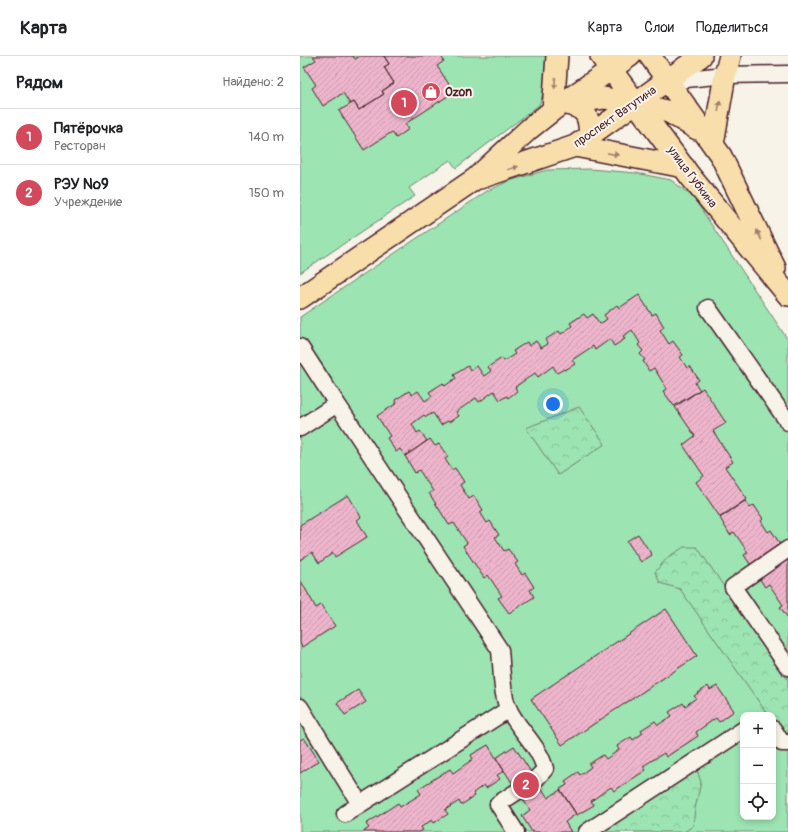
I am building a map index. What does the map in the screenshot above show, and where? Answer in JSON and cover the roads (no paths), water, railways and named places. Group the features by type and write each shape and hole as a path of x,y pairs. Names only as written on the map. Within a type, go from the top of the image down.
{"main road":[{"path":"557,56 558,106"},
{"name":"проспект Ватутина","path":"300,298 475,179 529,129 558,106 608,60 630,56"},
{"name":"улица Губкина","path":"650,56 721,156 788,295"},
{"path":"671,149 667,81 673,56"},
{"name":"проспект Ватутина","path":"475,179 582,141 701,56"},
{"path":"582,141 604,98 608,60"},
{"name":"улица Губкина","path":"608,60 636,103 684,167 765,269 788,295"},
{"path":"709,139 727,65"},
{"path":"558,106 604,98 636,103 669,112 709,139"},
{"path":"558,106 576,106 584,111 590,121 582,141"},
{"path":"671,149 676,138 682,133 691,130 709,139"},
{"path":"582,141 684,167"}],"lane":[{"path":"667,81 727,65 788,74"},
{"path":"708,308 788,422"},
{"path":"300,347 500,650 505,696 509,709 542,757 544,769 536,779"},
{"path":"300,428 337,404"},
{"path":"788,550 733,587 788,667"},
{"path":"300,707 360,804"},
{"path":"345,814 509,709"},
{"path":"587,832 740,732"},
{"path":"776,734 782,743 788,743"},
{"path":"516,832 498,804 518,791"}],"tunnel":[{"path":"518,791 536,779"}],"place":[{"name":"Ozon","path":"431,92"},
{"name":"Пятёрочка","path":"404,103"},
{"name":"РЭУ №9","path":"526,785"}]}
